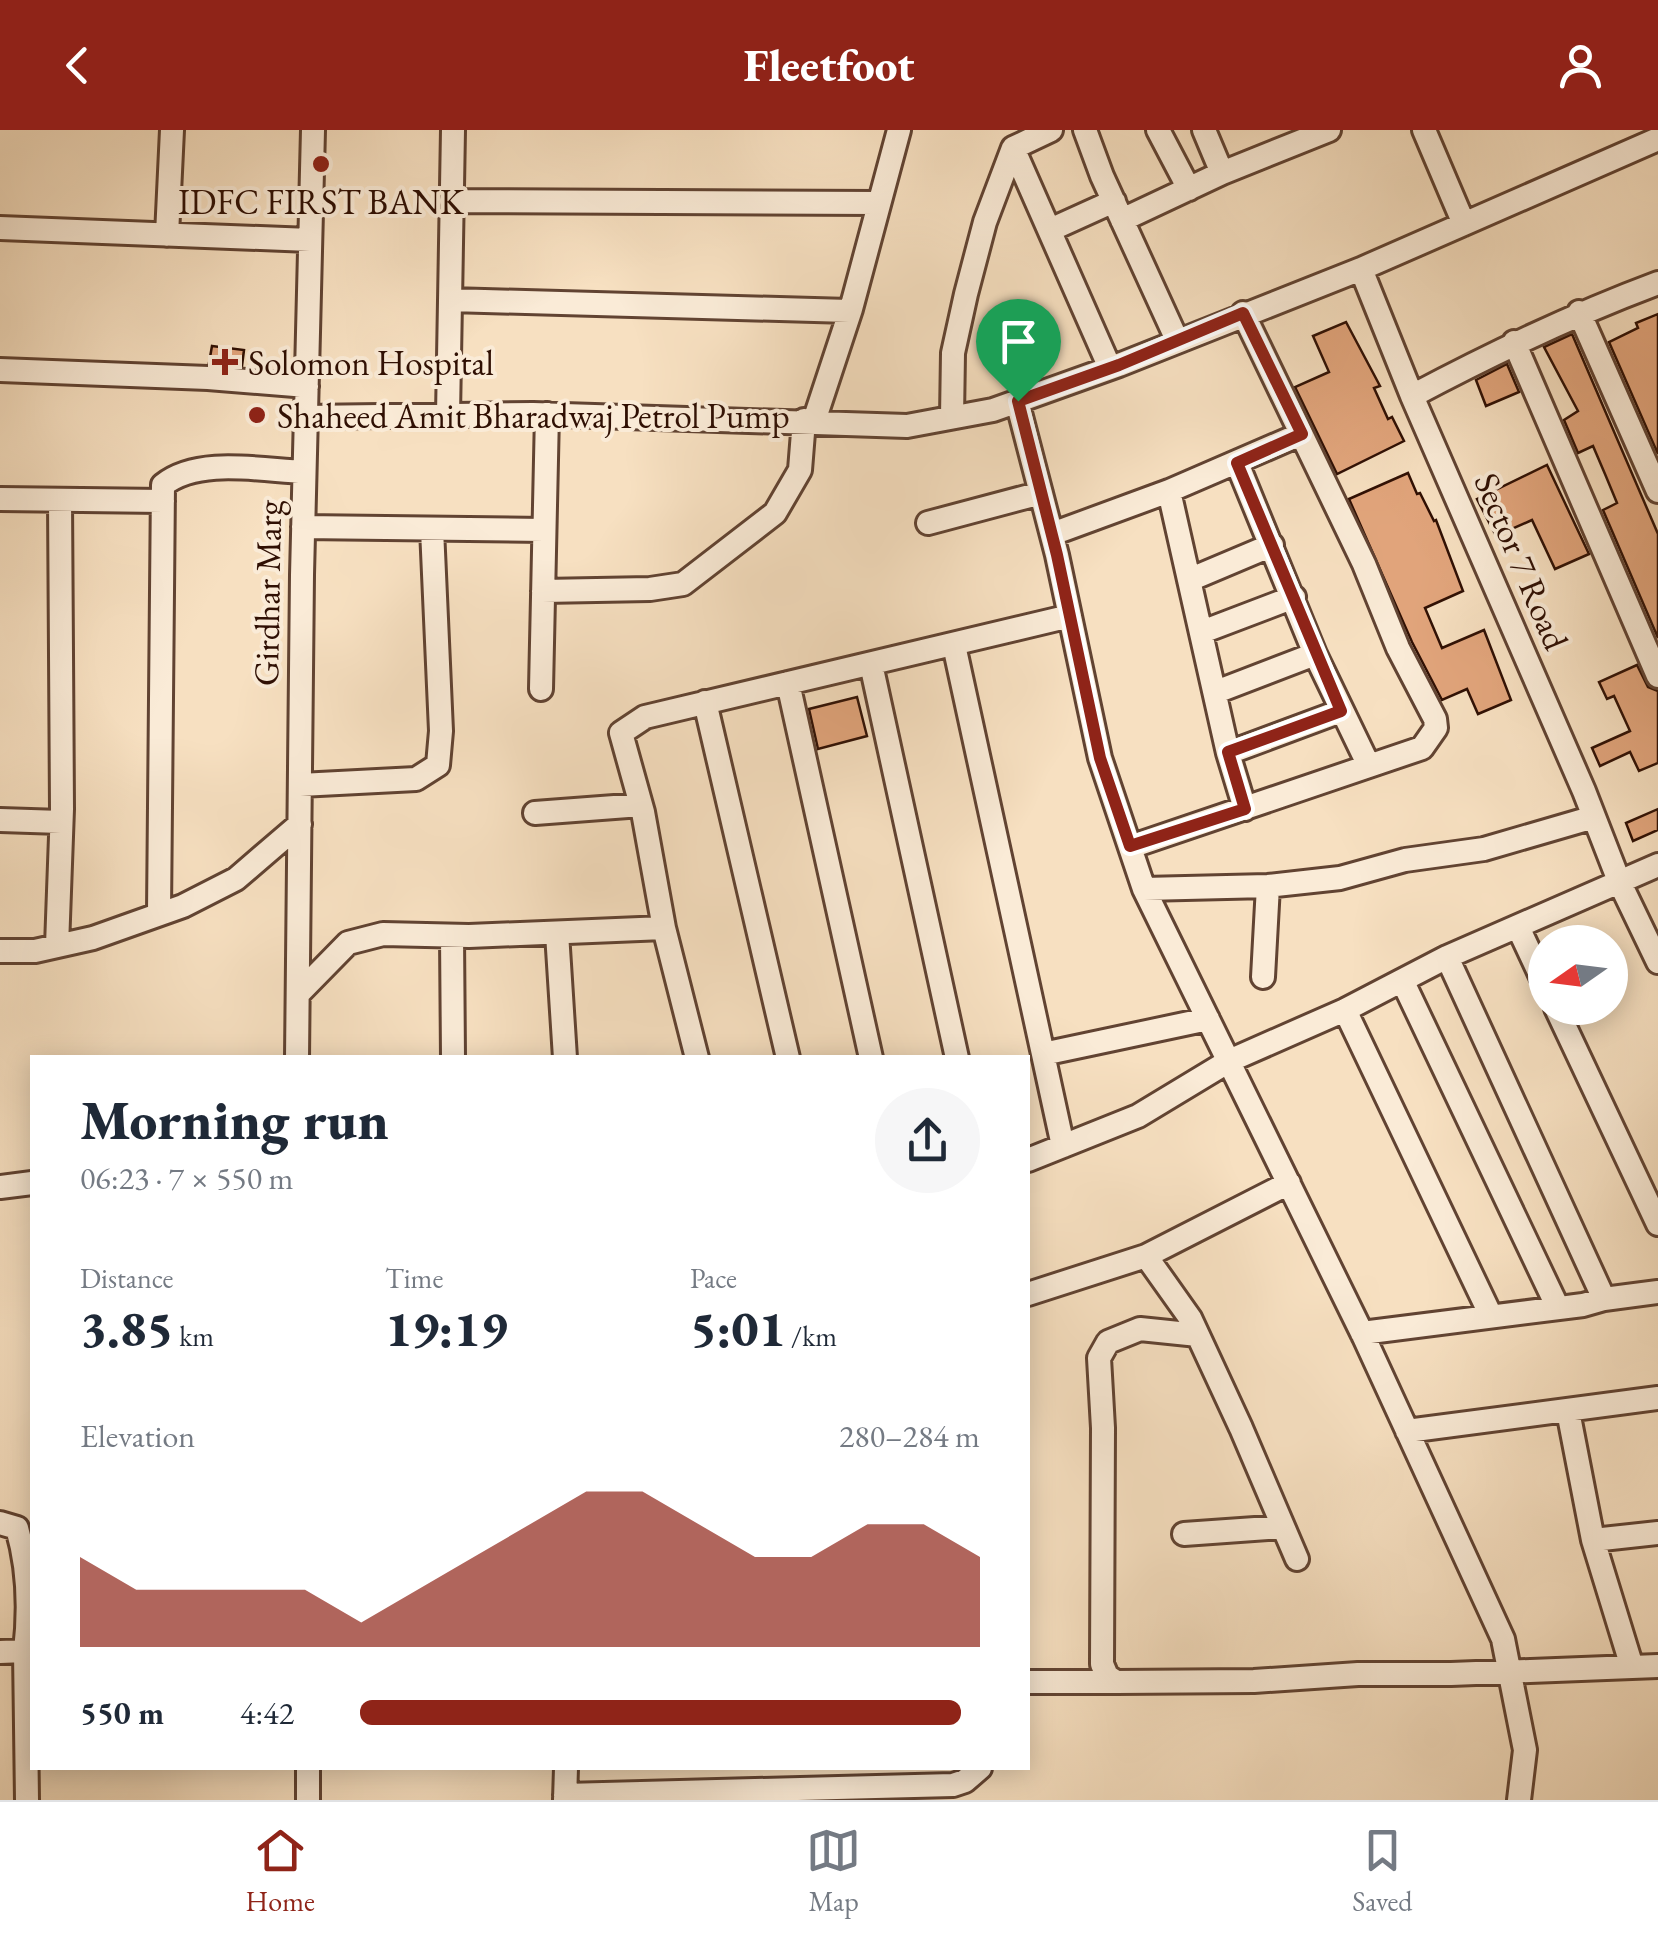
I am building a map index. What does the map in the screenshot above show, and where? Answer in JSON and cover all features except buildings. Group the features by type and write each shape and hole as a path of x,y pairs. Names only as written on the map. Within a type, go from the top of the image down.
{"street":[{"path":"167,234 172,130"},
{"name":"Girdhar Marg","path":"298,1055 303,528 313,130"},
{"path":"448,415 453,130"},
{"path":"543,591 650,589 683,584 774,513 800,470 809,421 849,311 899,130"},
{"path":"952,417 952,353 985,222 1013,148 1051,130"},
{"path":"1085,130 1177,340"},
{"path":"1158,130 1190,189"},
{"path":"1204,130 1222,173"},
{"path":"1050,230 1190,189 1286,138 1329,130"},
{"path":"1424,130 1464,224"},
{"path":"306,417 547,414 906,426 993,410 1361,269 1658,140"},
{"path":"1013,148 1110,368"},
{"path":"451,201 878,203"},
{"path":"0,228 310,240"},
{"name":"Sector 7 Road","path":"1361,269 1619,881 1658,962"},
{"path":"1412,396 1579,312 1658,283"},
{"path":"450,300 849,311"},
{"path":"1579,312 1658,491"},
{"path":"1130,846 1422,748 1436,728 1364,564 1243,313"},
{"path":"1514,342 1658,676"},
{"path":"0,370 306,386"},
{"path":"1018,401 1052,534 1100,758 1144,889 1362,1333 1503,1640 1526,1750 1520,1800"},
{"path":"542,689 547,414"},
{"path":"1052,534 1168,491 1302,434"},
{"path":"1237,463 1315,654 1369,766"},
{"path":"160,913 163,485 177,474 198,468 304,472"},
{"path":"1168,491 1228,752 1245,809"},
{"path":"928,524 1041,493"},
{"path":"0,500 163,501"},
{"path":"56,946 61,822 60,500"},
{"path":"303,528 544,530"},
{"path":"300,785 416,779 438,766 442,731 432,528"},
{"path":"1189,580 1272,545"},
{"path":"1202,632 1294,596"},
{"path":"697,1055 664,928 641,805 622,733 646,717 1070,616"},
{"path":"954,644 1063,1146"},
{"path":"1216,692 1315,654"},
{"path":"871,664 955,1055"},
{"path":"788,682 870,1055"},
{"path":"705,702 787,1055"},
{"path":"1228,752 1341,711"},
{"path":"535,813 641,805"},
{"path":"1144,889 1268,886 1340,878 1404,860 1484,849 1594,817"},
{"path":"0,820 61,822"},
{"path":"0,951 34,951 93,938 183,906 236,879 300,835"},
{"path":"1030,1159 1138,1116 1229,1061 1403,982 1446,956 1658,865"},
{"path":"1263,978 1268,886"},
{"path":"300,984 348,942 383,934 452,936 664,928"},
{"path":"1518,928 1528,949"},
{"path":"558,933 565,1055"},
{"path":"452,936 453,1055"},
{"path":"1446,956 1604,1299"},
{"path":"1403,982 1558,1308"},
{"path":"1344,1010 1491,1316"},
{"path":"1043,1054 1208,1019"},
{"path":"1564,1025 1658,1224"},
{"path":"0,1187 30,1183"},
{"path":"1030,1293 1146,1256 1289,1184"},
{"path":"1146,1256 1190,1318 1297,1559"},
{"path":"1362,1333 1658,1292"},
{"path":"1116,1682 1107,1676 1102,1664 1103,1448 1099,1358 1108,1342 1140,1329 1198,1336"},
{"path":"1407,1430 1658,1398"},
{"path":"1568,1411 1593,1540 1632,1667"},
{"path":"0,1523 17,1528 26,1556 28,1800"},
{"path":"1184,1534 1284,1527"},
{"path":"1593,1540 1658,1532"},
{"path":"0,1652 29,1648"},
{"path":"1030,1682 1254,1682 1358,1674 1658,1666"},
{"path":"308,1770 308,1800"},
{"path":"566,1770 565,1797 953,1784 977,1771 977,1800"}],"place":[{"name":"IDFC FIRST BANK","path":"321,164"},
{"name":"Solomon Hospital","path":"225,362"},
{"name":"Shaheed Amit Bharadwaj Petrol Pump","path":"257,415"}],"route":[{"path":"1243,313 1302,434 1237,463 1341,711 1228,752 1245,809 1130,846 1100,758 1057,555 1018,401 1119,365 1243,313"}]}
